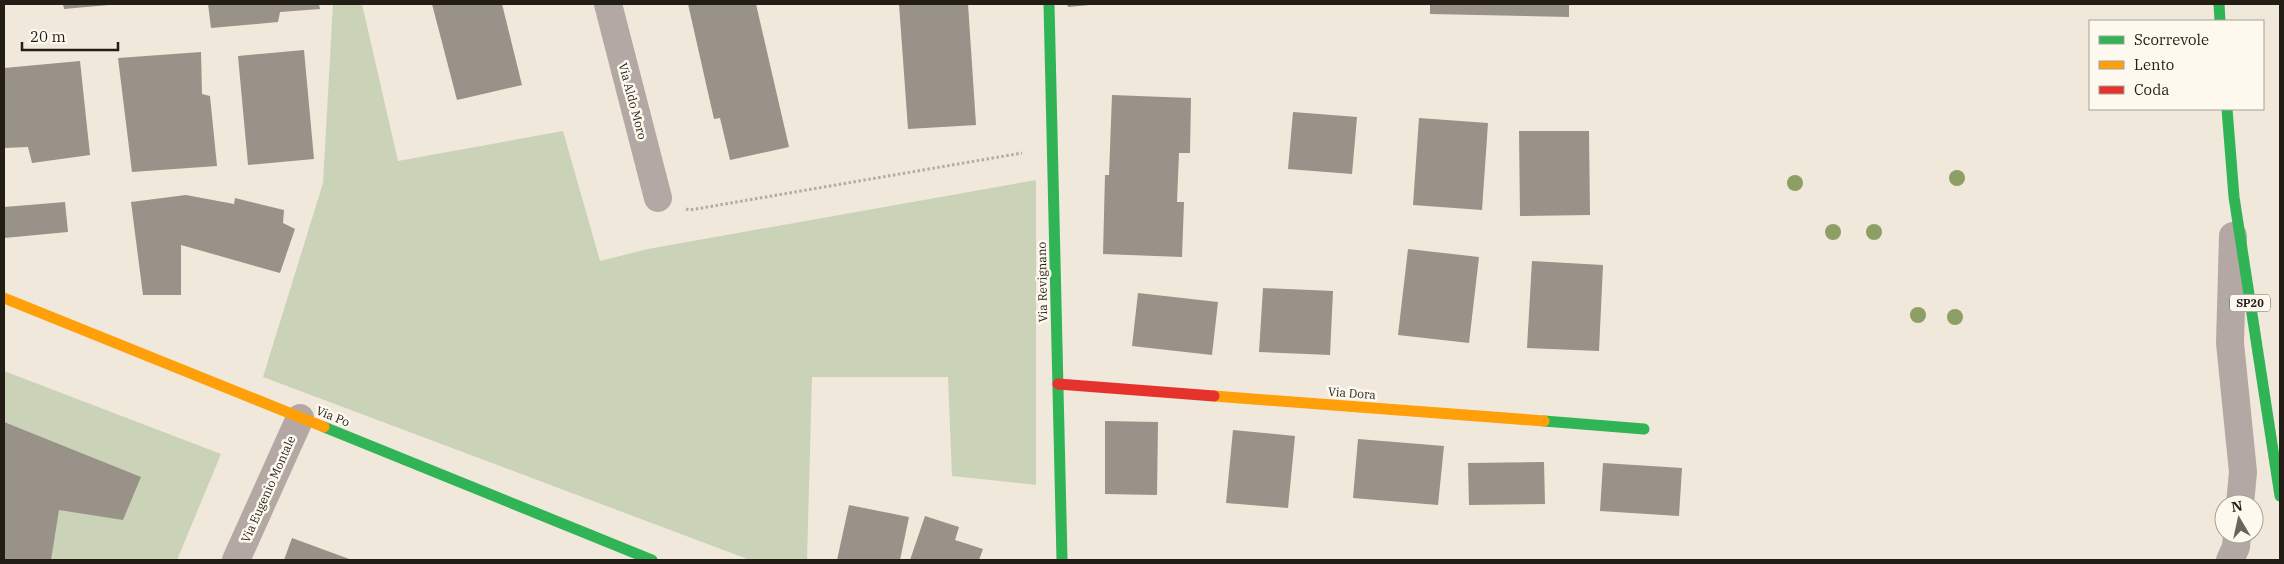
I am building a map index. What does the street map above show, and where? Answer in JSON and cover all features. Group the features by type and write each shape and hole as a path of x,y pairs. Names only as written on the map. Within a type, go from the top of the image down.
{"street":[{"name":"Via Aldo Moro","path":"608,4 658,198"},
{"name":"Via Revignano","path":"1049,4 1062,560"},
{"path":"2218,4 2220,20"},
{"name":"SP20","path":"2227,110 2234,197 2280,496"},
{"path":"2234,197 2230,343 2243,472 2241,494"},
{"name":"Via Po","path":"4,298 652,560"},
{"name":"Via Dora","path":"1058,384 1644,429"},
{"name":"Via Eugenio Montale","path":"236,560 300,418"},
{"path":"2230,560 2236,544"}],"path":[{"path":"658,198 690,210 1052,148"}],"green space":[{"path":"333,4 362,4 398,161 563,131 600,261 648,249 1036,180 1036,485 952,476 948,377 812,377 807,560 750,560 263,377 323,183"},
{"path":"4,371 221,454 177,560 4,560"}],"building":[{"path":"63,4 109,4 109,5 64,9"},
{"path":"208,4 319,4 320,9 280,12 278,22 211,28"},
{"path":"432,4 502,4 522,85 457,100"},
{"path":"688,4 756,4 789,147 730,160 720,118 714,119"},
{"path":"899,4 968,4 976,125 908,129"},
{"path":"1067,4 1090,4 1090,5 1068,7"},
{"path":"1430,4 1569,4 1569,17 1430,14"},
{"path":"304,50 314,159 248,165 238,56"},
{"path":"201,52 202,94 210,96 217,166 132,172 118,58"},
{"path":"80,61 90,155 32,163 28,147 4,148 4,68"},
{"path":"1112,95 1191,98 1190,153 1179,153 1177,202 1184,202 1182,257 1103,254 1105,175 1109,175"},
{"path":"1293,112 1357,117 1352,174 1288,169"},
{"path":"1419,118 1488,123 1482,210 1413,205"},
{"path":"1519,131 1589,131 1590,215 1520,216"},
{"path":"186,195 234,204 235,198 284,210 283,223 295,229 280,273 181,245 181,295 143,295 131,202"},
{"path":"65,202 68,232 4,238 4,207"},
{"path":"1408,249 1479,257 1469,343 1398,335"},
{"path":"1532,261 1603,265 1599,351 1527,348"},
{"path":"1263,288 1333,291 1330,355 1259,352"},
{"path":"1138,293 1218,302 1212,355 1132,346"},
{"path":"1105,421 1158,422 1157,495 1105,494"},
{"path":"4,422 141,477 123,520 59,510 51,560 4,560"},
{"path":"1233,430 1295,436 1288,508 1226,503"},
{"path":"1358,439 1444,446 1438,505 1353,498"},
{"path":"1544,462 1545,504 1469,505 1468,463"},
{"path":"1603,463 1682,468 1679,516 1600,511"},
{"path":"849,505 909,517 900,560 837,560"},
{"path":"925,516 959,527 955,540 983,549 979,560 910,560"},
{"path":"292,538 352,560 284,560"}],"traffic: fast":[{"path":"1049,4 1062,560"},
{"path":"2219,4 2220,20"},
{"path":"2227,110 2234,197 2280,496"},
{"path":"1544,421 1644,429"},
{"path":"324,427 652,560"}],"traffic: slow":[{"path":"4,298 324,427"},
{"path":"1214,396 1544,421"}],"traffic: jam":[{"path":"1058,384 1214,396"}]}
